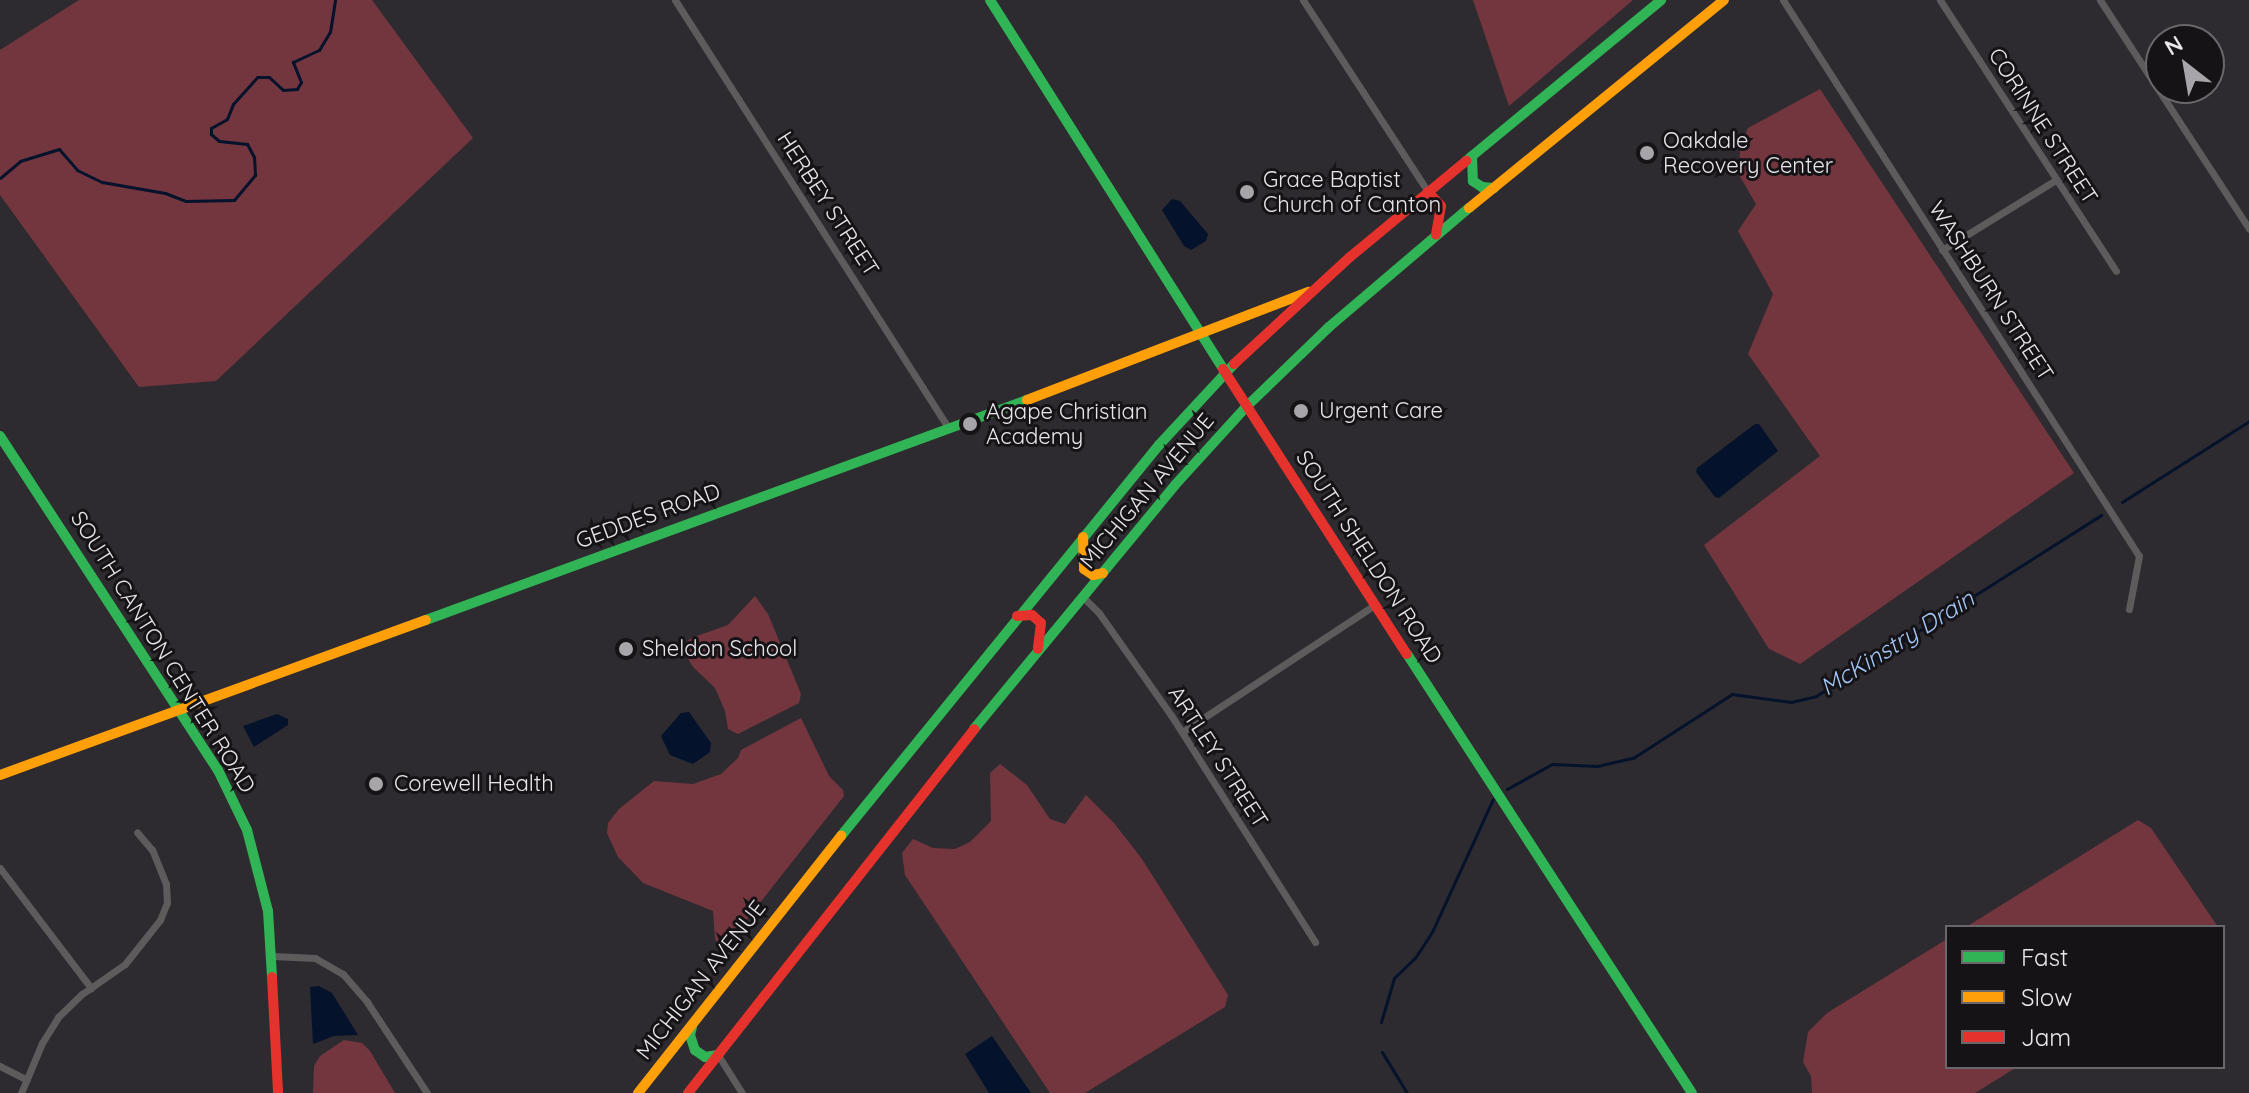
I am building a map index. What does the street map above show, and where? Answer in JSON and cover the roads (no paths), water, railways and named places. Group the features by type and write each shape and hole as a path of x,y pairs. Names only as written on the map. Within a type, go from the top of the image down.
{"main road":[{"name":"SOUTH SHELDON ROAD","path":"990,0 1247,406 1692,1093"},
{"name":"MICHIGAN AVENUE","path":"638,1093 1017,616 1226,371 1309,292 1661,0"},
{"name":"MICHIGAN AVENUE","path":"688,1093 884,841 1103,573 1247,406 1329,327 1435,235 1724,0"},
{"path":"1472,156 1473,181 1482,187 1494,188"},
{"path":"1428,192 1441,206 1435,235"},
{"name":"GEDDES ROAD","path":"0,775 949,429 1309,292"},
{"name":"SOUTH CANTON CENTER ROAD","path":"0,436 180,709 218,770 247,830 264,889 273,956 278,1093"},
{"path":"1083,537 1084,569 1093,575 1103,573"},
{"path":"1017,616 1032,615 1041,623 1037,654"},
{"path":"694,1023 690,1035 695,1050 705,1057 718,1055"}],"street":[{"name":"HERBEY STREET","path":"675,0 949,429"},
{"path":"1303,0 1428,192"},
{"name":"WASHBURN STREET","path":"1783,0 2139,556 2129,609"},
{"name":"CORINNE STREET","path":"1940,0 2116,271"},
{"path":"2100,0 2249,229"},
{"path":"1942,250 2056,180"},
{"name":"ARTLEY STREET","path":"1083,597 1099,613 1182,732 1315,942"},
{"path":"1182,732 1376,604"},
{"path":"21,1093 52,1024 91,988 125,964 160,920 167,896 164,877 152,850 137,832"},
{"path":"0,869 91,988"},
{"path":"273,956 295,954 315,958 343,974 367,1002 427,1093"},
{"path":"718,1055 742,1093"},
{"path":"0,1066 27,1080"}],"water":[{"path":"1172,199 1180,201 1208,234 1206,241 1191,250 1184,246 1162,210"},
{"path":"1759,424 1778,451 1719,498 1715,497 1696,472 1697,468"},
{"path":"689,712 711,743 710,752 693,764 670,755 661,736 681,713"},
{"path":"277,714 288,719 288,725 254,747 243,726"},
{"path":"319,986 332,993 358,1035 334,1036 313,1044 310,987"},
{"path":"992,1036 1031,1093 989,1093 965,1054"}],"waterway":[{"path":"0,178 20,161 59,149 77,170 102,182 165,193 186,201 234,200 255,175 254,157 247,144 219,141 211,134 211,128 227,119 233,104 257,77 269,77 283,90 297,89 301,82 293,62 319,50 330,32 335,0"},
{"name":"McKinstry Drain","path":"2122,502 2249,421"},
{"name":"McKinstry Drain","path":"1507,789 1552,764 1597,766 1633,758 1732,694 1791,702 1816,696 2101,515"},
{"name":"McKinstry Drain","path":"1381,1022 1394,978 1415,958 1432,932 1493,799"},
{"name":"McKinstry Drain","path":"1382,1052 1407,1093"}],"place":[{"name":"Oakdale Recovery Center","path":"1647,153"},
{"name":"Grace Baptist Church of Canton","path":"1247,192"},
{"name":"Urgent Care","path":"1301,411"},
{"name":"Agape Christian Academy","path":"970,424"},
{"name":"Sheldon School","path":"626,649"},
{"name":"Corewell Health","path":"376,784"}]}
